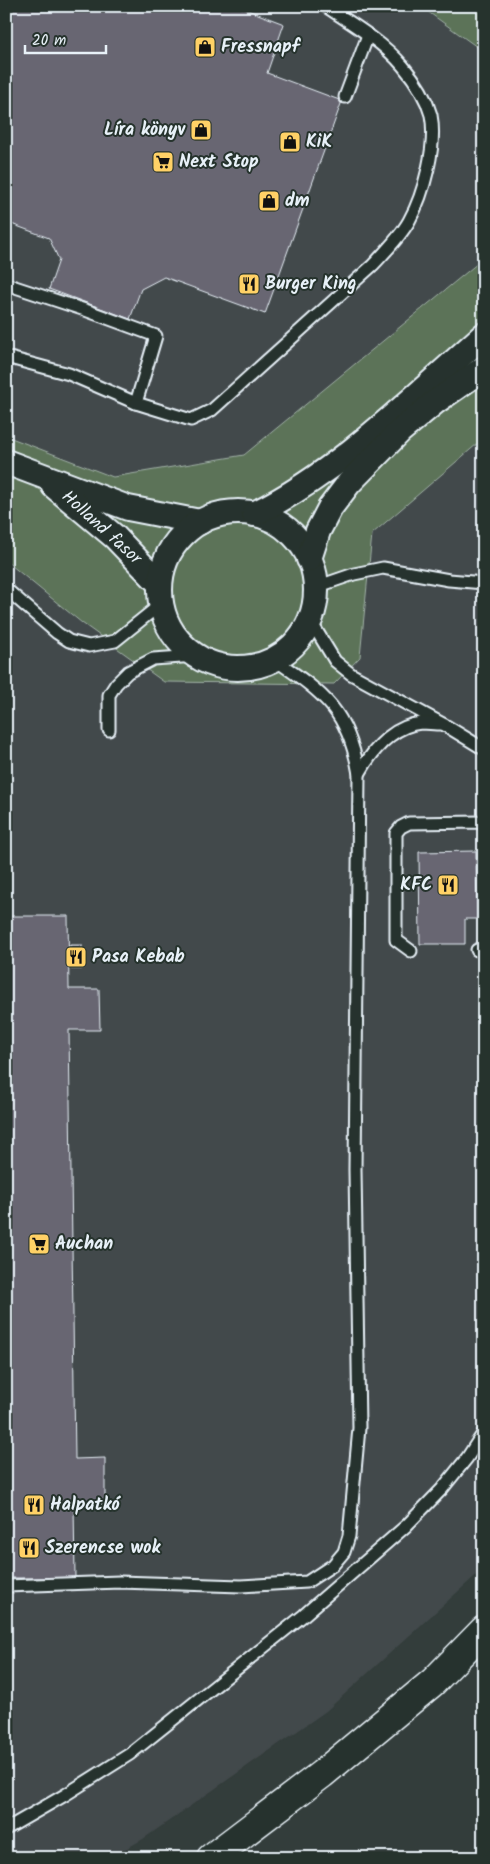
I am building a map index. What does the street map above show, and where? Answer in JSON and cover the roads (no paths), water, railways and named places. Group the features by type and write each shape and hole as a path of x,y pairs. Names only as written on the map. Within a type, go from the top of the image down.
{"highway":[{"path":"211,1858 322,1774 433,1682 484,1630"}],"street":[{"path":"254,514 274,504 335,463 484,335"},
{"path":"309,559 318,531 330,508 349,483 400,431 435,402 484,368"},
{"name":"Holland fasor","path":"6,462 128,508 200,522"},
{"name":"Holland fasor","path":"39,474 115,536 161,594"},
{"path":"226,513 254,514 268,518 292,534 302,546 314,572 316,587 315,604 302,636 289,649 274,659 255,666 234,668 214,664 196,656 180,642 168,624 161,594 164,565 172,548 185,533 200,522 226,513"}],"lane":[{"path":"6,357 69,374 136,404 191,420 212,410 373,265 395,241 409,222 424,188 430,161 432,126 425,97 406,70 368,35 325,6"},
{"path":"346,97 368,35"},
{"path":"6,284 156,336 136,404"},
{"path":"316,587 354,574 383,568 448,580 484,583"},
{"path":"6,589 57,633 69,641 89,646 115,641 161,594"},
{"path":"310,620 335,661 351,674 443,724 484,749"},
{"path":"109,730 109,695 116,684 128,672 153,660 196,656"},
{"path":"6,1586 120,1582 241,1586 307,1582 333,1565 344,1552 349,1536 359,1428 355,1170 358,774 354,749 349,734 334,709 313,686 274,659"},
{"path":"358,774 368,757 382,742 401,729 420,723 443,724"},
{"path":"411,951 396,940 396,833 409,822 481,822 484,824"},
{"path":"6,1829 130,1754 304,1615 406,1526 448,1481 467,1458 484,1432"}],"place":[{"name":"Fressnapf","path":"205,47"},
{"name":"Líra könyv","path":"201,130"},
{"name":"KiK","path":"290,142"},
{"name":"Next Stop","path":"163,162"},
{"name":"dm","path":"269,201"},
{"name":"Burger King","path":"249,284"},
{"name":"KFC","path":"448,885"},
{"name":"Pasa Kebab","path":"76,957"},
{"name":"Auchan","path":"39,1244"},
{"name":"Halpatkó","path":"34,1505"},
{"name":"Szerencse wok","path":"29,1548"}]}
